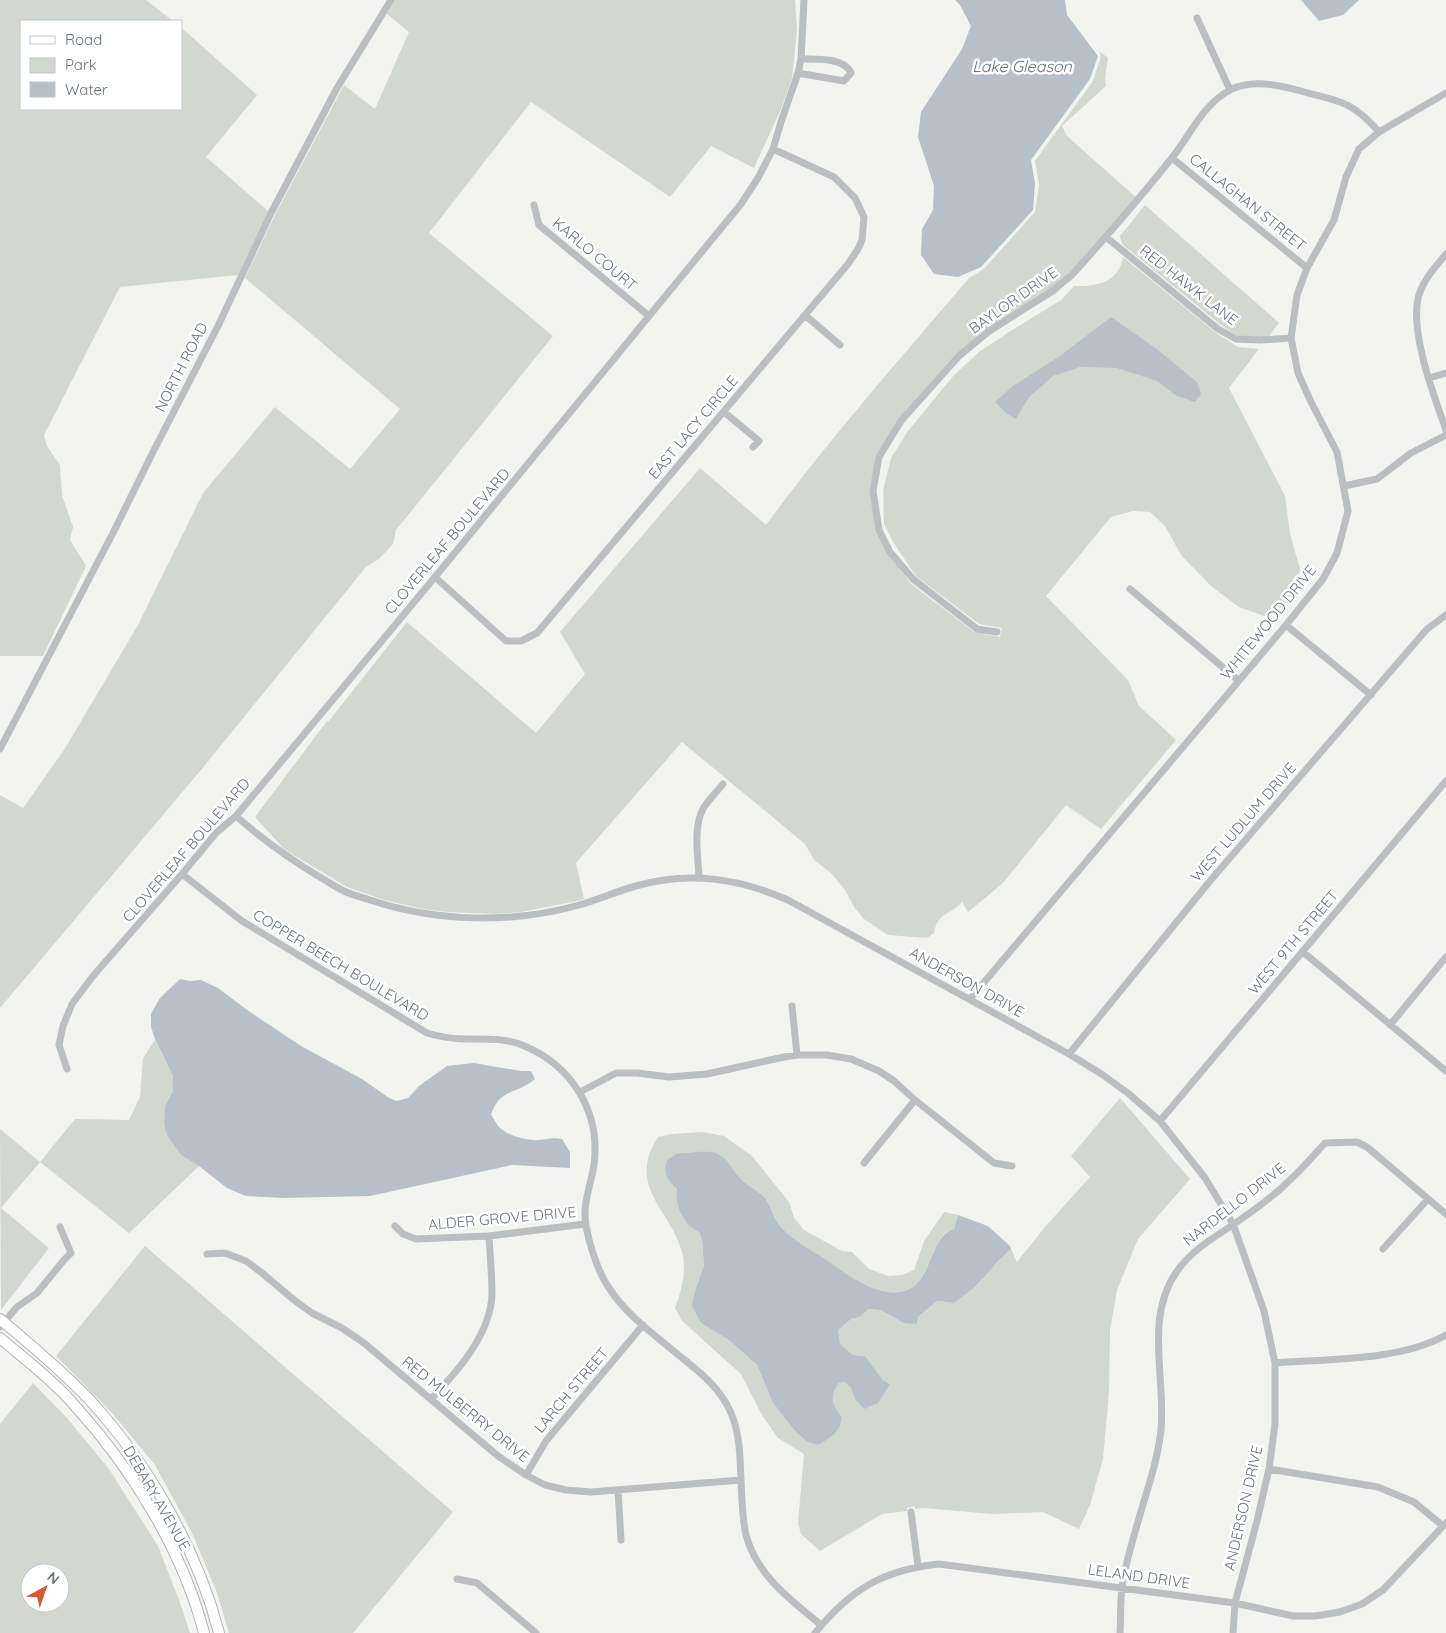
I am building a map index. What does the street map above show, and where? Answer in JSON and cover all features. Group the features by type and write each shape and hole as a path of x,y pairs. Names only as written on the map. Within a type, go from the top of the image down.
{"main road":[{"name":"DEBARY AVENUE","path":"1,1323 46,1358 88,1398 126,1444 150,1479 177,1526 199,1574 219,1633"},
{"name":"DEBARY AVENUE","path":"0,1338 37,1368 75,1406 132,1479 165,1534 187,1582 204,1633"}],"street":[{"name":"NORTH ROAD","path":"0,749 113,534 218,326 272,213 337,88 390,0"},
{"name":"CLOVERLEAF BOULEVARD","path":"67,1069 59,1045 63,1026 72,1004 93,976 216,833 236,816 741,204 758,178 773,149 798,73 801,60 804,0"},
{"path":"1198,18 1230,90"},
{"path":"798,73 844,81 852,72 849,68 838,62 814,59 801,60"},
{"name":"BAYLOR DRIVE","path":"997,632 977,628 913,579 890,552 879,530 873,491 879,457 901,421 959,356 988,332 1052,291 1072,275 1172,158 1210,104 1230,90 1254,84 1283,86 1337,100 1354,108 1368,119 1379,132"},
{"name":"WHITEWOOD DRIVE","path":"970,999 1324,579 1337,553 1348,511 1337,452 1298,373 1291,338 1297,295 1307,268 1334,220 1346,177 1359,149 1379,132 1446,93"},
{"name":"EAST LACY CIRCLE","path":"435,577 506,641 521,640 537,633 848,264 862,240 864,216 855,198 834,177 773,149"},
{"name":"CALLAGHAN STREET","path":"1172,158 1307,268"},
{"name":"KARLO COURT","path":"534,205 539,225 649,316"},
{"name":"RED HAWK LANE","path":"1106,237 1218,329 1236,339 1291,338"},
{"path":"1446,254 1428,276 1419,293 1416,314 1418,338 1446,430"},
{"path":"805,315 840,345"},
{"path":"1429,378 1446,373"},
{"path":"724,412 759,442 753,447"},
{"path":"1344,486 1377,479 1411,453 1446,436"},
{"path":"1130,589 1238,680"},
{"name":"WEST LUDLUM DRIVE","path":"1069,1054 1210,881 1427,629 1446,615"},
{"path":"1286,625 1371,696"},
{"name":"WEST 9TH STREET","path":"1160,1121 1446,781"},
{"path":"699,877 697,845 699,823 703,810 723,784"},
{"name":"ANDERSON DRIVE","path":"236,816 265,842 345,892 382,904 438,915 494,918 522,916 578,906 636,886 664,879 699,877 741,883 788,900 1069,1054 1116,1084 1160,1121 1206,1178 1233,1224 1264,1311 1274,1363 1275,1424 1269,1469 1235,1603 1233,1633"},
{"name":"COPPER BEECH BOULEVARD","path":"182,874 242,922 410,1024 439,1036 500,1040 522,1045 544,1056 561,1069 580,1092 590,1117 595,1138 594,1165 586,1203 585,1224 598,1269 609,1288 643,1326 703,1375 718,1392 731,1413 739,1441 746,1534 756,1560 775,1586 822,1626"},
{"path":"1303,952 1446,1071"},
{"path":"1390,1025 1446,957"},
{"path":"792,1006 797,1055"},
{"path":"580,1092 616,1073 637,1073 669,1077 707,1074 797,1055 827,1055 865,1064 894,1081 994,1163 1012,1166"},
{"path":"864,1163 915,1100"},
{"name":"NARDELLO DRIVE","path":"1120,1633 1122,1588 1133,1539 1154,1469 1161,1430 1162,1396 1158,1342 1160,1317 1168,1286 1177,1271 1191,1254 1205,1242 1243,1218 1290,1180 1325,1143 1356,1142 1367,1147 1428,1199"},
{"path":"1383,1249 1428,1199 1446,1214"},
{"name":"ALDER GROVE DRIVE","path":"395,1226 403,1234 416,1239 489,1236 585,1224"},
{"path":"1,1323 17,1307 38,1293 71,1253 60,1227"},
{"path":"431,1400 463,1362 484,1328 492,1295 489,1236"},
{"name":"RED MULBERRY DRIVE","path":"207,1254 225,1253 246,1261 312,1313 342,1328 364,1343 498,1456 526,1476 545,1485 566,1490 591,1492 741,1480"},
{"name":"LARCH STREET","path":"526,1476 546,1441 643,1326"},
{"path":"1274,1363 1380,1355 1421,1347 1446,1335"},
{"path":"1269,1469 1378,1487 1414,1502 1445,1524"},
{"path":"618,1490 621,1540"},
{"path":"911,1512 918,1566"},
{"name":"LELAND DRIVE","path":"815,1633 844,1602 876,1579 918,1566 939,1564 1235,1603 1293,1616 1315,1616 1340,1612 1362,1604 1383,1590 1445,1524"},
{"path":"457,1579 478,1583 536,1633"}],"green space":[{"path":"0,0 146,0 172,20 20,20 20,110 182,110 182,29 257,95 206,157 268,211 238,275 120,287 44,435 47,446 60,465 62,495 73,527 70,540 86,566 43,656 0,656"},
{"path":"395,0 795,0 797,29 792,78 781,109 754,168 711,146 670,197 531,102 429,233 553,336 396,530 393,544 379,559 366,567 201,770 0,1008 0,795 23,808 64,750 138,625 203,493 275,407 350,469 400,409 245,278 275,215 344,85 375,109 409,32 387,14"},
{"path":"1099,51 1108,58 1105,78 1106,86 1062,126 1067,136 1139,200 1108,238 1057,293 1005,324 974,346 948,370 901,426 883,454 874,490 886,547 910,583 974,632 1000,637 1002,628 979,624 916,576 893,542 884,524 883,491 891,458 908,431 954,375 979,352 1061,300 1074,286 1099,284 1112,277 1121,265 1123,257 1216,333 1238,347 1259,349 1229,388 1285,496 1290,534 1300,569 1296,590 1286,604 1267,617 1239,607 1212,587 1181,555 1165,526 1150,512 1133,511 1111,517 1046,596 1128,680 1139,706 1176,740 1101,829 1066,805 1003,883 968,912 962,902 941,917 934,933 927,938 888,935 864,919 854,907 845,890 831,873 815,861 805,844 682,742 576,863 584,899 578,901 521,912 495,914 423,909 384,900 347,887 284,849 255,817 327,721 407,622 536,733 585,674 560,632 700,468 766,525 840,430 969,278 984,269 1035,212 1039,184 1035,161 1093,81 1101,57"},
{"path":"1145,205 1279,323 1266,340 1242,339 1221,325 1122,244 1120,236"},
{"path":"155,1040 173,1076 173,1091 165,1106 164,1124 181,1155 199,1166 129,1233 40,1162 75,1119 129,1120 140,1097 143,1058"},
{"path":"1120,1098 1190,1179 1138,1239 1117,1290 1110,1330 1109,1392 1103,1459 1090,1505 1079,1529 1043,1512 991,1514 924,1508 915,1509 915,1506 907,1508 907,1511 882,1514 820,1551 801,1534 798,1523 804,1454 778,1438 762,1415 741,1374 682,1321 675,1308 682,1283 683,1256 678,1240 654,1199 647,1171 649,1155 658,1137 702,1132 724,1136 752,1156 789,1202 794,1218 804,1230 842,1251 852,1252 869,1269 888,1276 902,1275 914,1270 924,1241 944,1212 958,1215 954,1229 946,1233 939,1240 927,1268 916,1285 907,1290 885,1292 851,1277 793,1238 779,1225 765,1198 739,1177 726,1161 696,1153 686,1153 677,1202 689,1226 700,1233 702,1241 704,1265 695,1291 701,1323 730,1341 757,1365 773,1403 795,1431 806,1441 842,1417 833,1400 834,1392 839,1383 845,1382 851,1388 855,1399 890,1384 883,1380 865,1356 853,1355 840,1344 838,1330 851,1319 860,1317 868,1309 880,1310 892,1317 917,1324 918,1317 937,1301 954,1303 974,1288 1011,1249 1017,1262 1045,1227 1090,1177 1071,1156"},
{"path":"0,1129 40,1162 1,1208 49,1248 1,1310"},
{"path":"145,1246 453,1512 353,1633 229,1633 217,1593 192,1533 155,1465 112,1413 56,1356"},
{"path":"33,1383 67,1418 109,1469 158,1546 190,1633 0,1633 0,1424"}],"water":[{"name":"Lake Gleason","path":"955,0 1065,0 1067,15 1098,56 1090,79 1031,160 1035,184 1033,210 981,267 958,277 934,274 921,255 922,229 933,210 934,186 918,137 921,112 962,49 971,26 960,5"},
{"path":"1301,0 1359,0 1343,15 1319,21"},
{"path":"1111,317 1154,347 1197,382 1201,394 1195,402 1177,396 1157,381 1117,368 1080,367 1053,376 1029,397 1016,419 1006,413 995,402 1013,386 1060,356"},
{"path":"180,979 190,981 201,980 218,988 301,1046 362,1079 389,1098 397,1101 408,1098 419,1086 447,1066 474,1063 531,1071 535,1079 505,1095 495,1105 491,1114 499,1127 507,1133 523,1139 562,1139 570,1152 570,1168 512,1165 370,1196 284,1198 246,1196 227,1188 199,1166 181,1155 167,1135 164,1124 165,1106 173,1091 173,1076 155,1039 151,1027 151,1014 160,998"},
{"path":"713,1152 722,1156 741,1179 765,1198 777,1222 788,1234 851,1277 885,1292 907,1290 916,1285 927,1268 939,1241 954,1229 958,1215 988,1226 1011,1249 974,1288 954,1303 937,1301 918,1317 917,1324 904,1323 880,1310 868,1309 860,1317 851,1319 838,1330 840,1344 853,1355 865,1356 883,1380 890,1384 878,1403 864,1409 855,1399 851,1388 845,1382 839,1383 834,1392 833,1400 842,1417 840,1426 834,1434 818,1445 806,1441 795,1431 773,1403 757,1365 730,1341 701,1323 692,1306 704,1265 702,1241 700,1233 689,1226 680,1212 677,1202 677,1189 668,1179 665,1170 667,1160 676,1154"}]}
